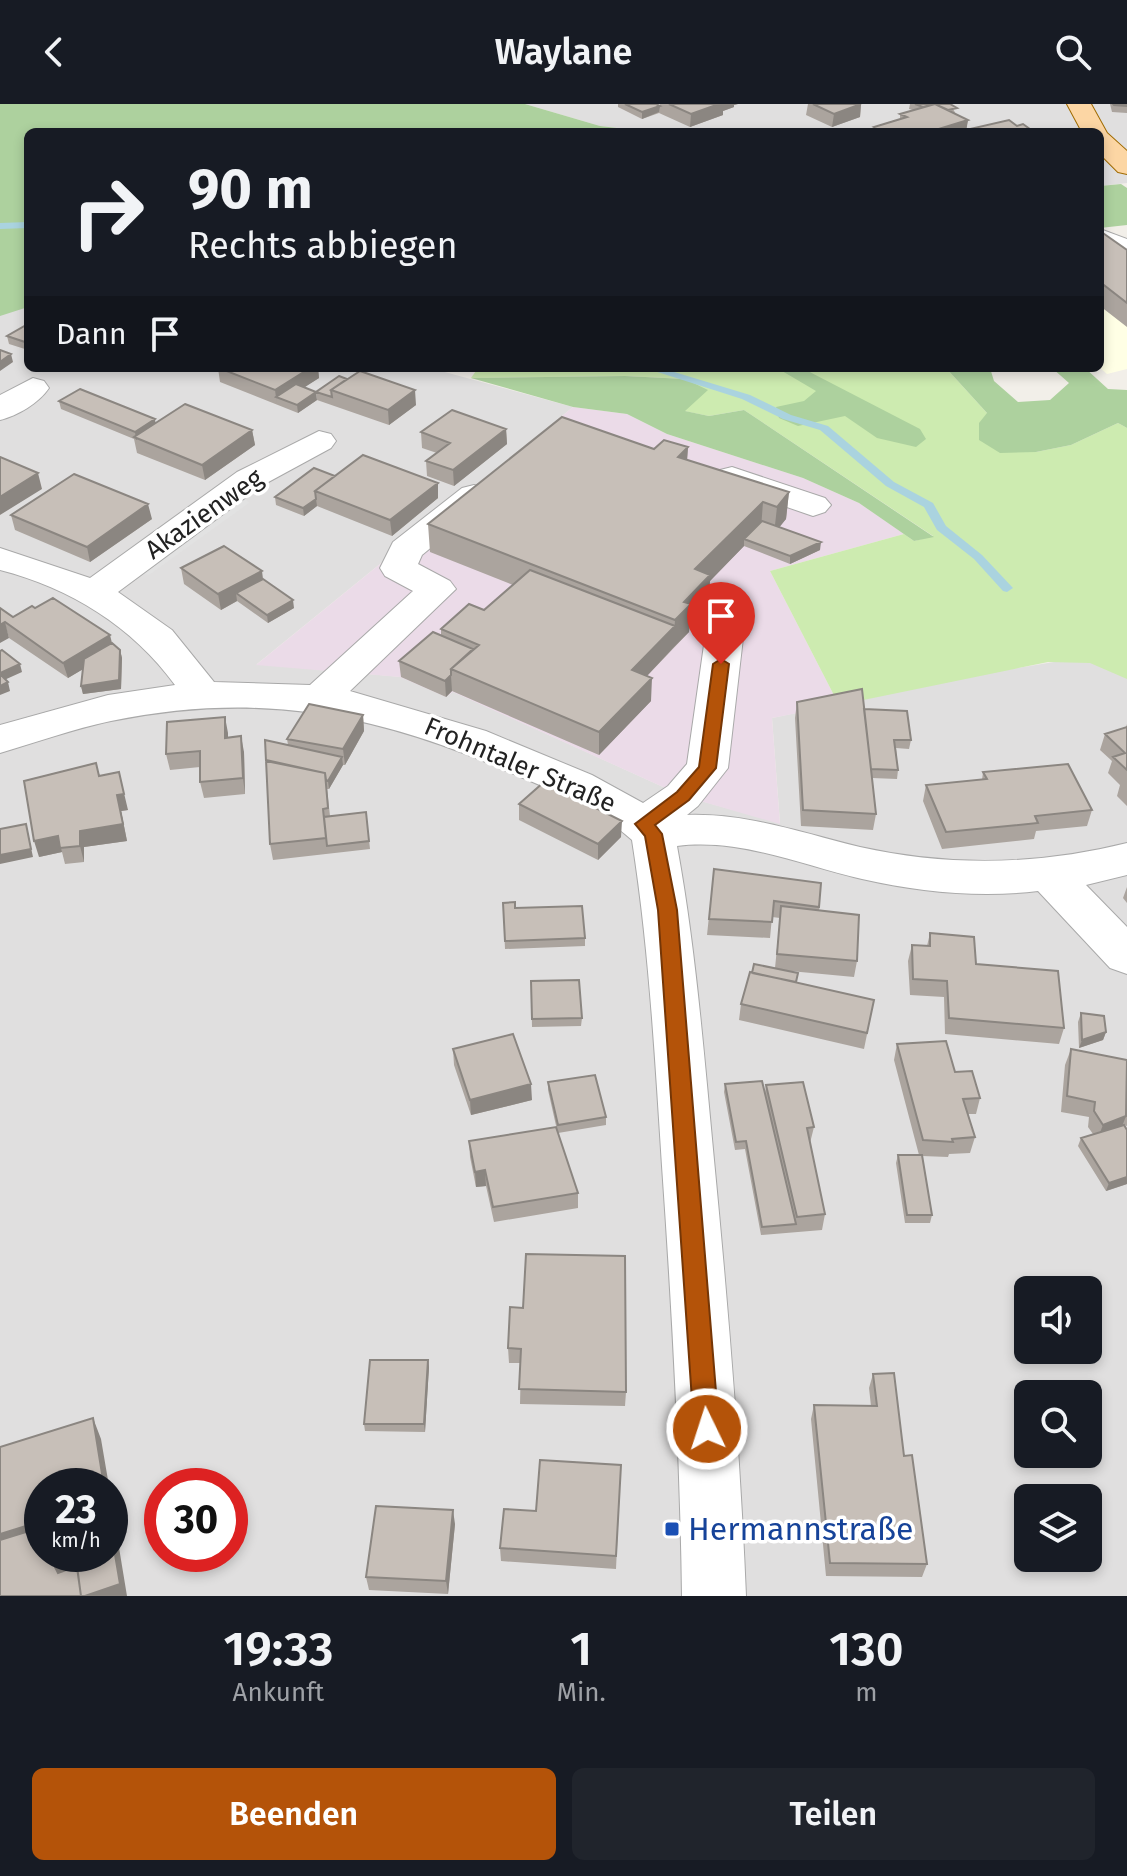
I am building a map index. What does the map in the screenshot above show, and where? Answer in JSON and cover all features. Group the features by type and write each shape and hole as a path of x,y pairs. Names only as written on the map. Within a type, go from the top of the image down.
{"main road":[{"path":"1079,104 1093,128"},
{"path":"1104,143 1127,166"}],"street":[{"path":"1104,239 1127,250"},
{"path":"0,410 33,388"},
{"name":"Akazienweg","path":"93,593 249,479 319,441"},
{"path":"698,465 813,505"},
{"path":"318,699 437,589 398,568 406,550 499,476"},
{"path":"0,559 23,564 93,593 152,633 203,695"},
{"path":"648,829 707,768 724,638"},
{"name":"Frohntaler Straße","path":"0,739 55,719 203,695 298,696 394,714 480,743 592,791 632,813 648,829"},
{"path":"648,829 717,827 779,839 862,863 994,878 1051,877 1127,859"},
{"path":"648,829 667,910 692,1204 714,1596"},
{"path":"1051,877 1127,956"}],"shaded area":[{"path":"525,104 1127,104 1127,183 1104,186 1104,128 600,126"},
{"path":"1104,246 1127,263 1127,369 1107,374 1104,371"},
{"path":"0,261 24,271 24,372 445,372 573,407 257,664 401,677 446,697 452,691 683,796 780,823 772,718 993,672 1127,650 1127,1596 0,1596"},
{"path":"573,407 627,414 667,434 803,478 859,503 904,534 770,571 839,705 772,718 780,824 683,796 453,692 446,697 400,677 256,665"},
{"path":"244,497 249,503 149,575 141,573"}],"green space":[{"path":"0,104 525,104 617,128 24,128 24,308 0,316"},
{"path":"1121,184 1127,188 1127,225 1104,228 1104,186"},
{"path":"475,372 950,372 987,413 1036,452 1071,445 1118,423 1127,428 1127,679 1090,663 1048,662 839,705 770,571 904,534 914,541 933,536 744,410 709,416 684,411 685,379 625,376 471,378"},
{"path":"784,372 810,372 920,429 926,439 916,447 877,438 845,416 798,426 779,418 776,407 804,401 816,391"},
{"path":"950,372 991,372 994,381 1018,402 1050,400 1069,383 1057,372 1089,372 1108,389 1127,390 1127,428 1118,423 1071,445 1036,452 1000,453 979,440 979,423 987,413"},
{"path":"625,376 685,379 708,390 685,411 709,416 744,410 934,537 914,541 859,503 803,478 667,434 627,414 573,407 471,378"}],"building":[{"path":"625,104 656,104 660,106 642,112"},
{"path":"669,104 719,104 691,114"},
{"path":"813,104 861,104 834,114"},
{"path":"935,104 968,120 942,128 874,127 907,117 900,114"},
{"path":"935,104 950,104 957,108 948,110"},
{"path":"1009,120 1017,126 1023,124 1028,128 974,128"},
{"path":"1104,234 1127,250 1127,303 1104,285"},
{"path":"24,326 24,342 7,336"},
{"path":"0,350 11,354 0,362"},
{"path":"229,372 304,372 275,390"},
{"path":"363,372 415,390 388,410 331,390"},
{"path":"339,376 347,379 331,390 332,397 316,392"},
{"path":"296,384 316,392 297,405 276,397"},
{"path":"80,389 155,419 135,432 59,401"},
{"path":"185,404 252,430 202,465 134,437"},
{"path":"452,410 506,429 453,470 426,461 450,443 421,432"},
{"path":"562,417 654,449 664,440 688,447 678,457 789,492 777,507 763,502 695,569 710,575 684,602 691,604 675,620 428,524"},
{"path":"363,455 438,483 390,520 315,491"},
{"path":"0,457 38,473 0,497"},
{"path":"314,468 335,476 315,491 316,499 303,508 275,497"},
{"path":"74,474 148,504 87,547 11,515"},
{"path":"762,521 821,542 790,556 744,539"},
{"path":"224,546 262,571 218,594 181,568"},
{"path":"530,570 675,626 632,670 652,678 599,732 451,669 479,645 441,629 469,604 484,610"},
{"path":"263,579 293,600 267,615 236,593"},
{"path":"53,598 110,635 63,663 5,622 0,625 0,608 13,617"},
{"path":"433,632 473,649 451,669 451,675 445,681 399,661"},
{"path":"112,643 120,650 119,680 81,686 84,659"},
{"path":"0,651 20,664 0,673"},
{"path":"0,674 8,682 0,686"},
{"path":"862,689 876,814 803,810 797,702"},
{"path":"309,704 363,715 343,749 287,739"},
{"path":"864,709 907,711 911,740 894,740 898,770 871,769"},
{"path":"225,717 225,738 241,736 243,778 200,782 200,751 166,754 167,722"},
{"path":"1127,727 1127,770 1113,757 1125,753 1105,734"},
{"path":"265,740 342,757 328,781 325,773 266,761"},
{"path":"266,760 325,773 328,808 323,809 326,838 270,844"},
{"path":"96,763 99,776 119,772 124,794 117,795 123,824 80,831 80,846 60,848 58,836 34,841 24,781"},
{"path":"1068,764 1092,810 1035,816 1038,823 946,832 926,785 987,779 983,772"},
{"path":"544,782 622,821 598,844 519,804"},
{"path":"366,812 369,841 327,846 324,817"},
{"path":"26,824 31,849 0,855 0,829"},
{"path":"714,869 821,883 819,907 774,901 772,922 709,919"},
{"path":"515,902 515,908 582,906 585,938 505,941 503,903"},
{"path":"781,906 859,915 857,961 777,954"},
{"path":"930,933 974,937 976,964 1058,971 1064,1028 949,1018 947,981 913,979 912,945 930,946"},
{"path":"754,964 798,973 796,982 752,973"},
{"path":"750,972 874,1000 867,1033 741,1004"},
{"path":"579,980 582,1018 532,1019 531,981"},
{"path":"1081,1013 1104,1016 1106,1032 1082,1040"},
{"path":"513,1034 531,1084 470,1100 453,1049"},
{"path":"946,1041 955,1072 972,1071 980,1098 963,1099 975,1137 952,1139 953,1142 923,1140 897,1044"},
{"path":"1071,1049 1127,1060 1126,1116 1103,1125 1094,1111 1095,1102 1067,1096"},
{"path":"595,1075 606,1117 558,1125 548,1082"},
{"path":"762,1081 796,1224 762,1227 746,1141 736,1142 725,1084"},
{"path":"803,1082 814,1127 807,1128 825,1214 797,1217 766,1085"},
{"path":"1124,1125 1127,1130 1127,1177 1109,1183 1081,1138"},
{"path":"556,1127 578,1193 493,1207 485,1170 475,1172 469,1141"},
{"path":"898,1155 922,1155 932,1215 907,1215"},
{"path":"526,1254 625,1256 626,1392 519,1389 521,1349 508,1348 510,1307 523,1308"},
{"path":"370,1360 428,1360 424,1424 364,1424"},
{"path":"894,1373 904,1456 912,1455 927,1564 830,1563 814,1405 877,1406 873,1374"},
{"path":"93,1418 101,1468 24,1468 24,1527 0,1534 0,1447"},
{"path":"540,1460 621,1465 616,1556 500,1548 504,1509 536,1511"},
{"path":"376,1506 453,1510 446,1581 366,1577"},
{"path":"24,1533 24,1572 78,1572 81,1596 0,1596 0,1540"},
{"path":"78,1572 118,1572 120,1584 81,1596"}],"waterway":[{"path":"0,226 24,225"},
{"path":"663,372 746,397 787,417 824,428 890,484 929,505 941,528 978,557 1007,588"}],"place":[{"name":"Hermannstraße","path":"672,1529"}],"route":[{"path":"707,1429 667,910 653,834 644,824 683,796 707,768 721,664"}]}
